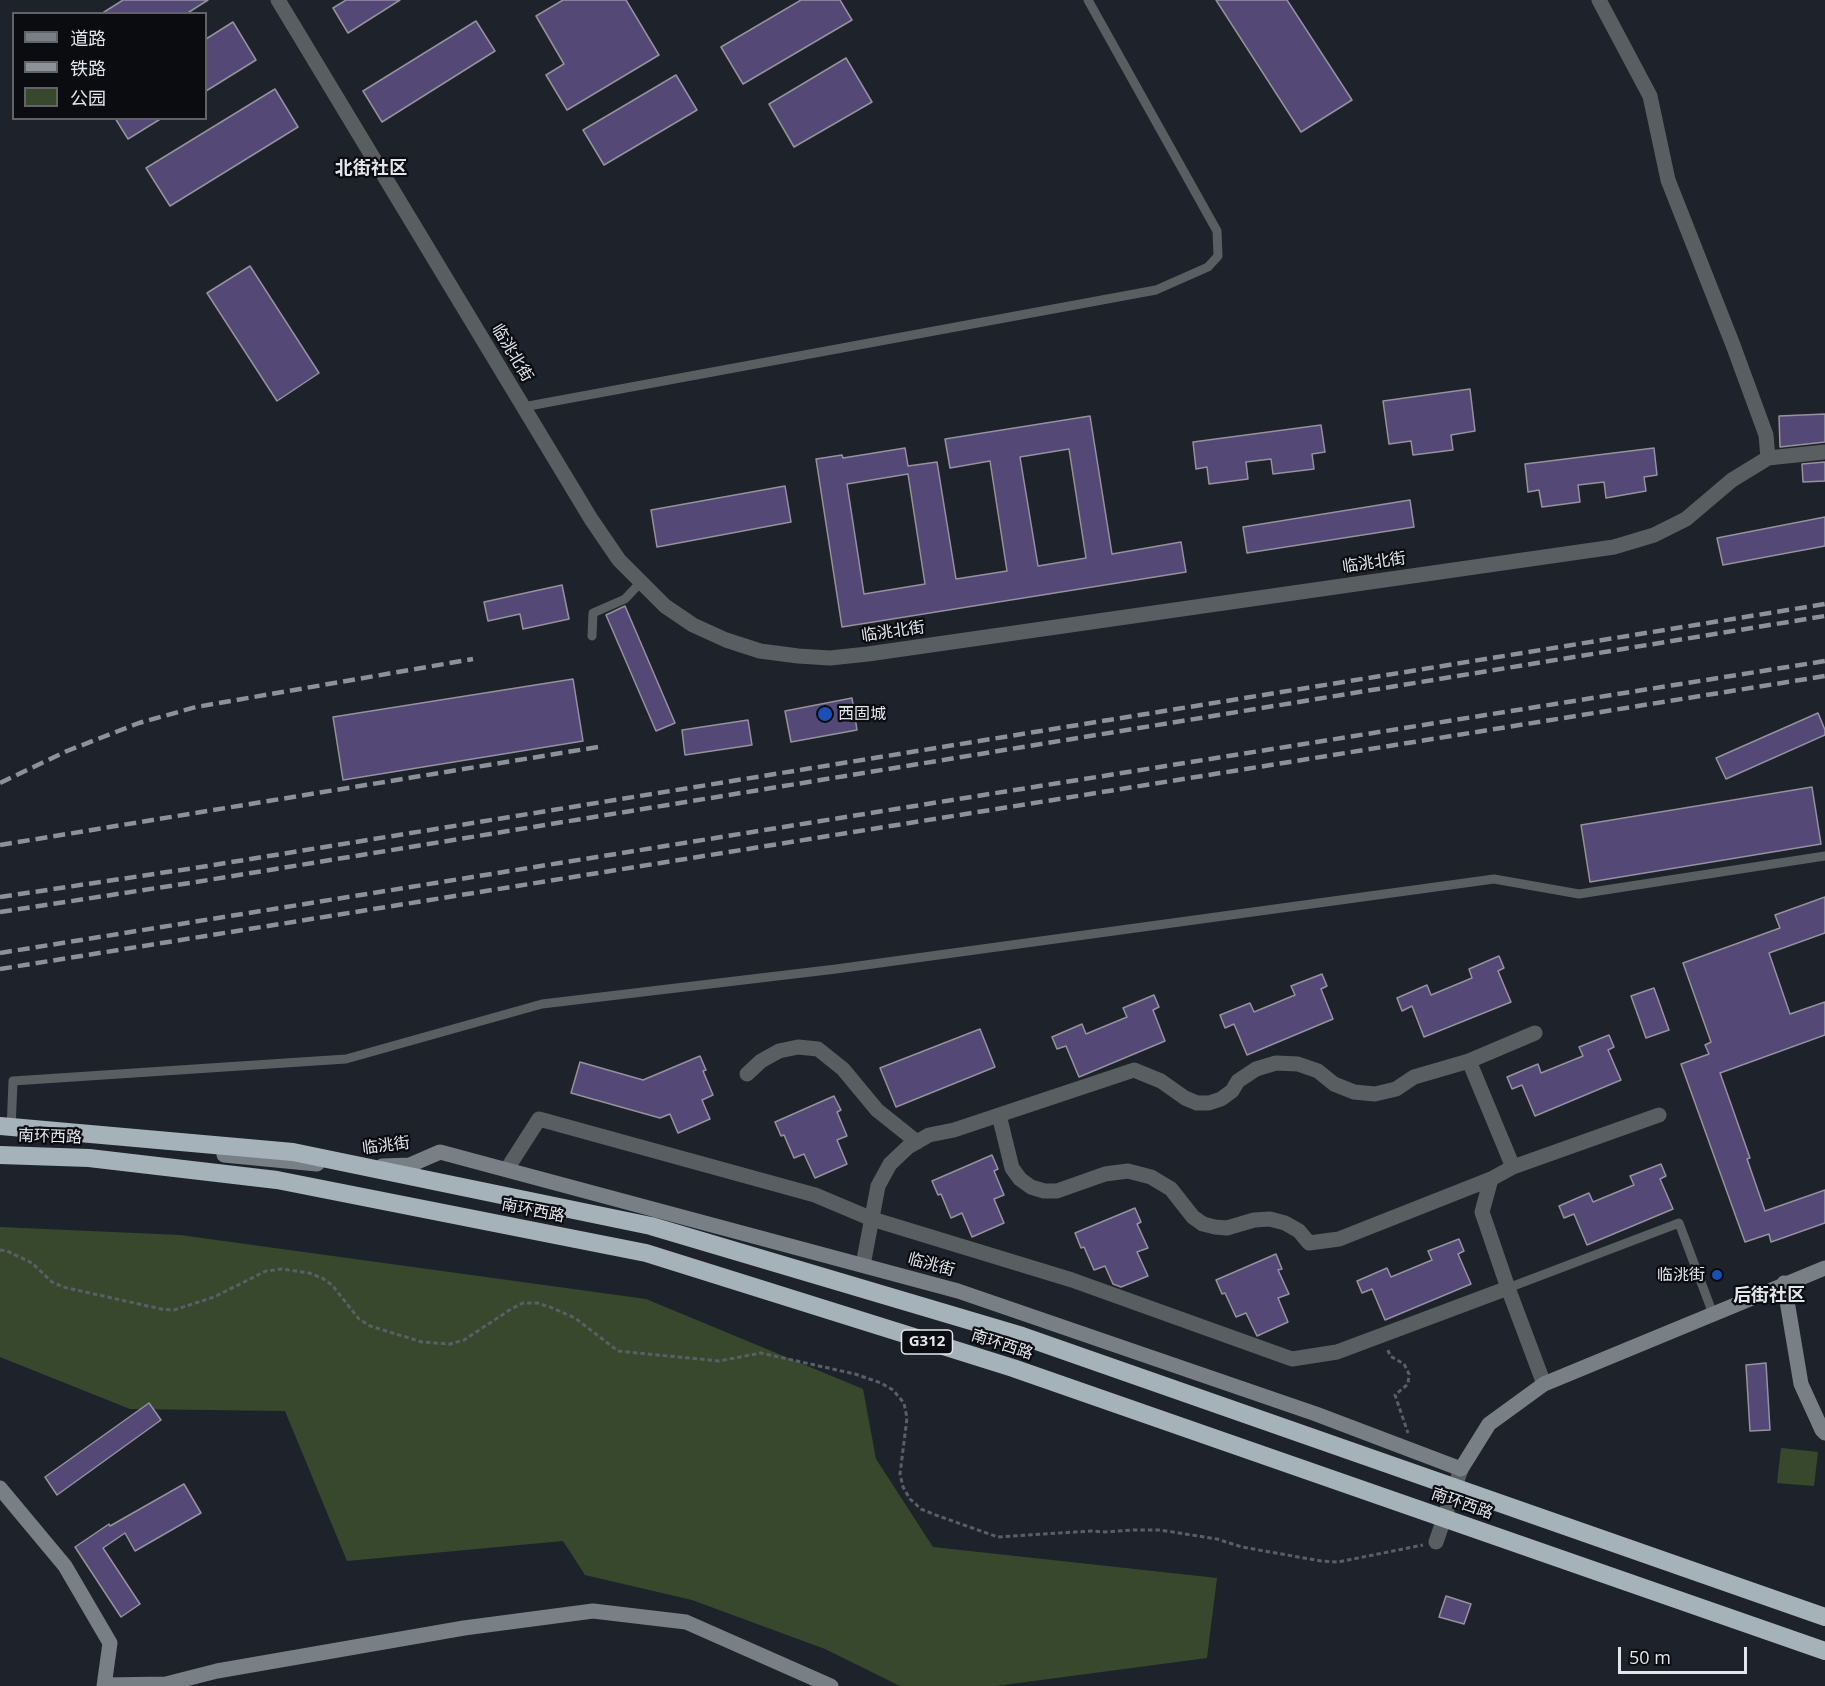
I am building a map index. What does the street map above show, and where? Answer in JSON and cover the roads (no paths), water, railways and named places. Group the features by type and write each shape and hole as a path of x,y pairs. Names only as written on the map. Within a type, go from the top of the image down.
{"highway":[{"name":"南环西路","path":"4,1132 293,1152 651,1226 1022,1335 1825,1617"},
{"name":"南环西路","path":"0,1155 89,1158 277,1180 646,1253 1013,1368 1825,1651"}],"street":[{"name":"临洮北街","path":"278,0 591,519 619,560 665,606 693,626 760,651 830,658 858,655 1614,547 1654,536 1686,519 1732,480 1768,458 1825,452"},
{"path":"1599,0 1650,96 1668,180 1766,435 1768,458"},
{"path":"863,1266 878,1186 890,1164 908,1147 929,1135 954,1130 1134,1070 1161,1081 1185,1098 1197,1102 1209,1103 1221,1099 1232,1091 1238,1081 1256,1069 1276,1063 1298,1064 1317,1071 1334,1084 1354,1092 1375,1094 1396,1089 1414,1077 1469,1061 1535,1033"},
{"path":"747,1074 761,1061 779,1051 798,1047 818,1049 843,1069 877,1110 917,1142"},
{"path":"1469,1061 1514,1167"},
{"path":"999,1115 1012,1168 1020,1179 1031,1187 1044,1191 1057,1191 1105,1174 1128,1171 1151,1177 1171,1189 1193,1217 1203,1224 1227,1228 1254,1220 1270,1219 1285,1223 1299,1231 1309,1243 1339,1239 1491,1179 1514,1167 1659,1115"},
{"path":"507,1169 539,1119 815,1195 872,1219 1072,1280 1292,1359 1337,1352 1508,1287"},
{"name":"临洮街","path":"4,1132 354,1168 410,1165 440,1152 958,1291 1316,1414 1461,1469"},
{"path":"1491,1179 1482,1212 1545,1384"},
{"path":"1436,1542 1461,1469 1489,1424 1545,1384 1784,1283 1825,1268"},
{"path":"1784,1283 1801,1384 1825,1433"},
{"path":"0,1488 65,1566 110,1643 105,1686 166,1684 217,1671 464,1628 593,1611 686,1622 824,1685"}],"lane":[{"path":"523,407 1156,290 1208,267 1218,256 1217,231 1088,0"},
{"path":"592,636 593,613 625,599 641,582"},
{"path":"4,1132 13,1081 346,1059 542,1004 836,969 1494,879 1579,894 1825,856"},
{"path":"1508,1287 1679,1223 1713,1314"}],"railway":[{"path":"0,897 201,867 1825,604"},
{"path":"0,912 1825,616"},
{"path":"0,783 67,751 139,723 196,707 473,659"},
{"path":"0,953 1825,661"},
{"path":"0,969 1825,676"},
{"path":"0,845 604,746"}],"place":[{"name":"西固城","path":"825,714"},
{"name":"临洮街","path":"1717,1275"}],"district":[{"name":"北街社区","path":"371,169"},
{"name":"后街社区","path":"1769,1296"}]}
